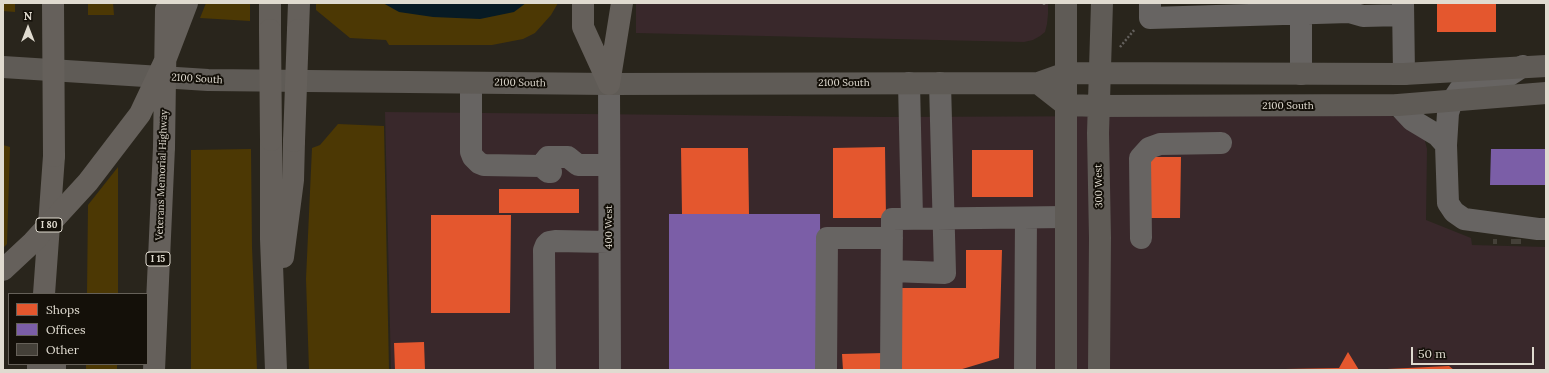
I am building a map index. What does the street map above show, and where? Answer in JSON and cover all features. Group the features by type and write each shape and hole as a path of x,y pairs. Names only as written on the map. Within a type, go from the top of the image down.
{"highway":[{"path":"54,3 55,293"},
{"path":"3,270 33,242 88,182 140,114 164,63 187,3"},
{"path":"270,3 271,239 276,370"},
{"path":"274,322 293,180 299,3"},
{"path":"583,3 582,27 609,84"},
{"path":"609,84 622,3"},
{"name":"Veterans Memorial Highway","path":"154,370 164,147 165,7"},
{"name":"I 80","path":"44,293 54,156"}],"main road":[{"name":"300 West","path":"1099,370 1099,106 1102,3"},
{"path":"1052,4 1066,73 1066,370"},
{"name":"2100 South","path":"3,67 208,80 609,84 1038,83 1066,73 1404,74 1523,66 1546,66"},
{"path":"1038,83 1066,105"},
{"name":"2100 South","path":"1066,105 1398,105 1546,93"}],"street":[{"path":"1150,10 1241,9 1300,13 1348,8 1363,16 1403,9 1404,74"},
{"path":"1300,13 1301,74"},
{"path":"1523,66 1502,80 1472,85 1460,89 1452,101 1448,113 1446,145 1448,203 1454,212 1464,219 1546,229"},
{"path":"471,83 471,152 473,158 479,164 558,169 609,165"},
{"path":"909,83 912,218"},
{"path":"892,271 945,273 940,83"},
{"name":"400 West","path":"609,84 610,370"},
{"path":"1398,105 1412,120 1437,135 1446,145"},
{"path":"1142,238 1140,158 1149,148 1160,144 1221,143"},
{"path":"910,148 941,148"},
{"path":"891,370 892,219 1066,217"},
{"path":"1025,370 1026,218"},
{"path":"826,370 827,238 892,238"},
{"path":"545,370 544,250 546,245 549,242 555,241 609,242"}],"path":[{"path":"1119,47 1150,10"}],"shaded area":[{"path":"3,3 15,3 15,12 3,11"},
{"path":"88,3 113,3 114,15 88,15"},
{"path":"206,3 250,3 250,21 200,18"},
{"path":"316,3 558,3 551,15 535,33 523,39 492,45 389,45 386,40 350,38 316,10"},
{"path":"636,3 1048,3 1048,14 1045,32 1033,40 1024,42 636,33"},
{"path":"385,112 889,117 1390,115 1423,133 1427,149 1426,220 1471,238 1472,245 1546,247 1546,370 391,370"},
{"path":"338,124 384,126 389,370 309,370 306,279 312,148 320,145"},
{"path":"3,145 10,147 7,244 3,248"},
{"path":"251,149 252,247 257,370 191,370 191,150"},
{"path":"118,167 118,293 87,293 88,205"},
{"path":"86,365 117,365 117,370 86,370"}],"water":[{"path":"383,3 526,3 514,12 480,19 433,17 399,12"}],"building: Shops":[{"path":"1437,3 1496,3 1496,32 1437,32"},
{"path":"885,147 886,218 833,218 833,148"},
{"path":"681,148 748,148 749,214 682,214"},
{"path":"972,150 1033,150 1033,197 972,197"},
{"path":"1149,157 1181,157 1180,218 1148,218"},
{"path":"499,189 579,189 579,213 499,213"},
{"path":"431,215 511,215 510,313 431,313"},
{"path":"966,250 1002,250 999,358 959,370 901,370 900,288 966,288"},
{"path":"424,342 425,370 395,370 394,343"},
{"path":"1348,352 1359,370 1285,370 1339,368"},
{"path":"885,353 885,370 843,370 842,354"},
{"path":"1449,366 1454,370 1387,370 1387,369"}],"building: Offices":[{"path":"1491,149 1546,149 1546,185 1490,185"},
{"path":"669,214 820,214 821,370 669,370"}],"building: Other":[{"path":"1493,239 1497,239 1497,244 1493,244"},
{"path":"1511,239 1521,239 1521,244 1511,244"}]}
